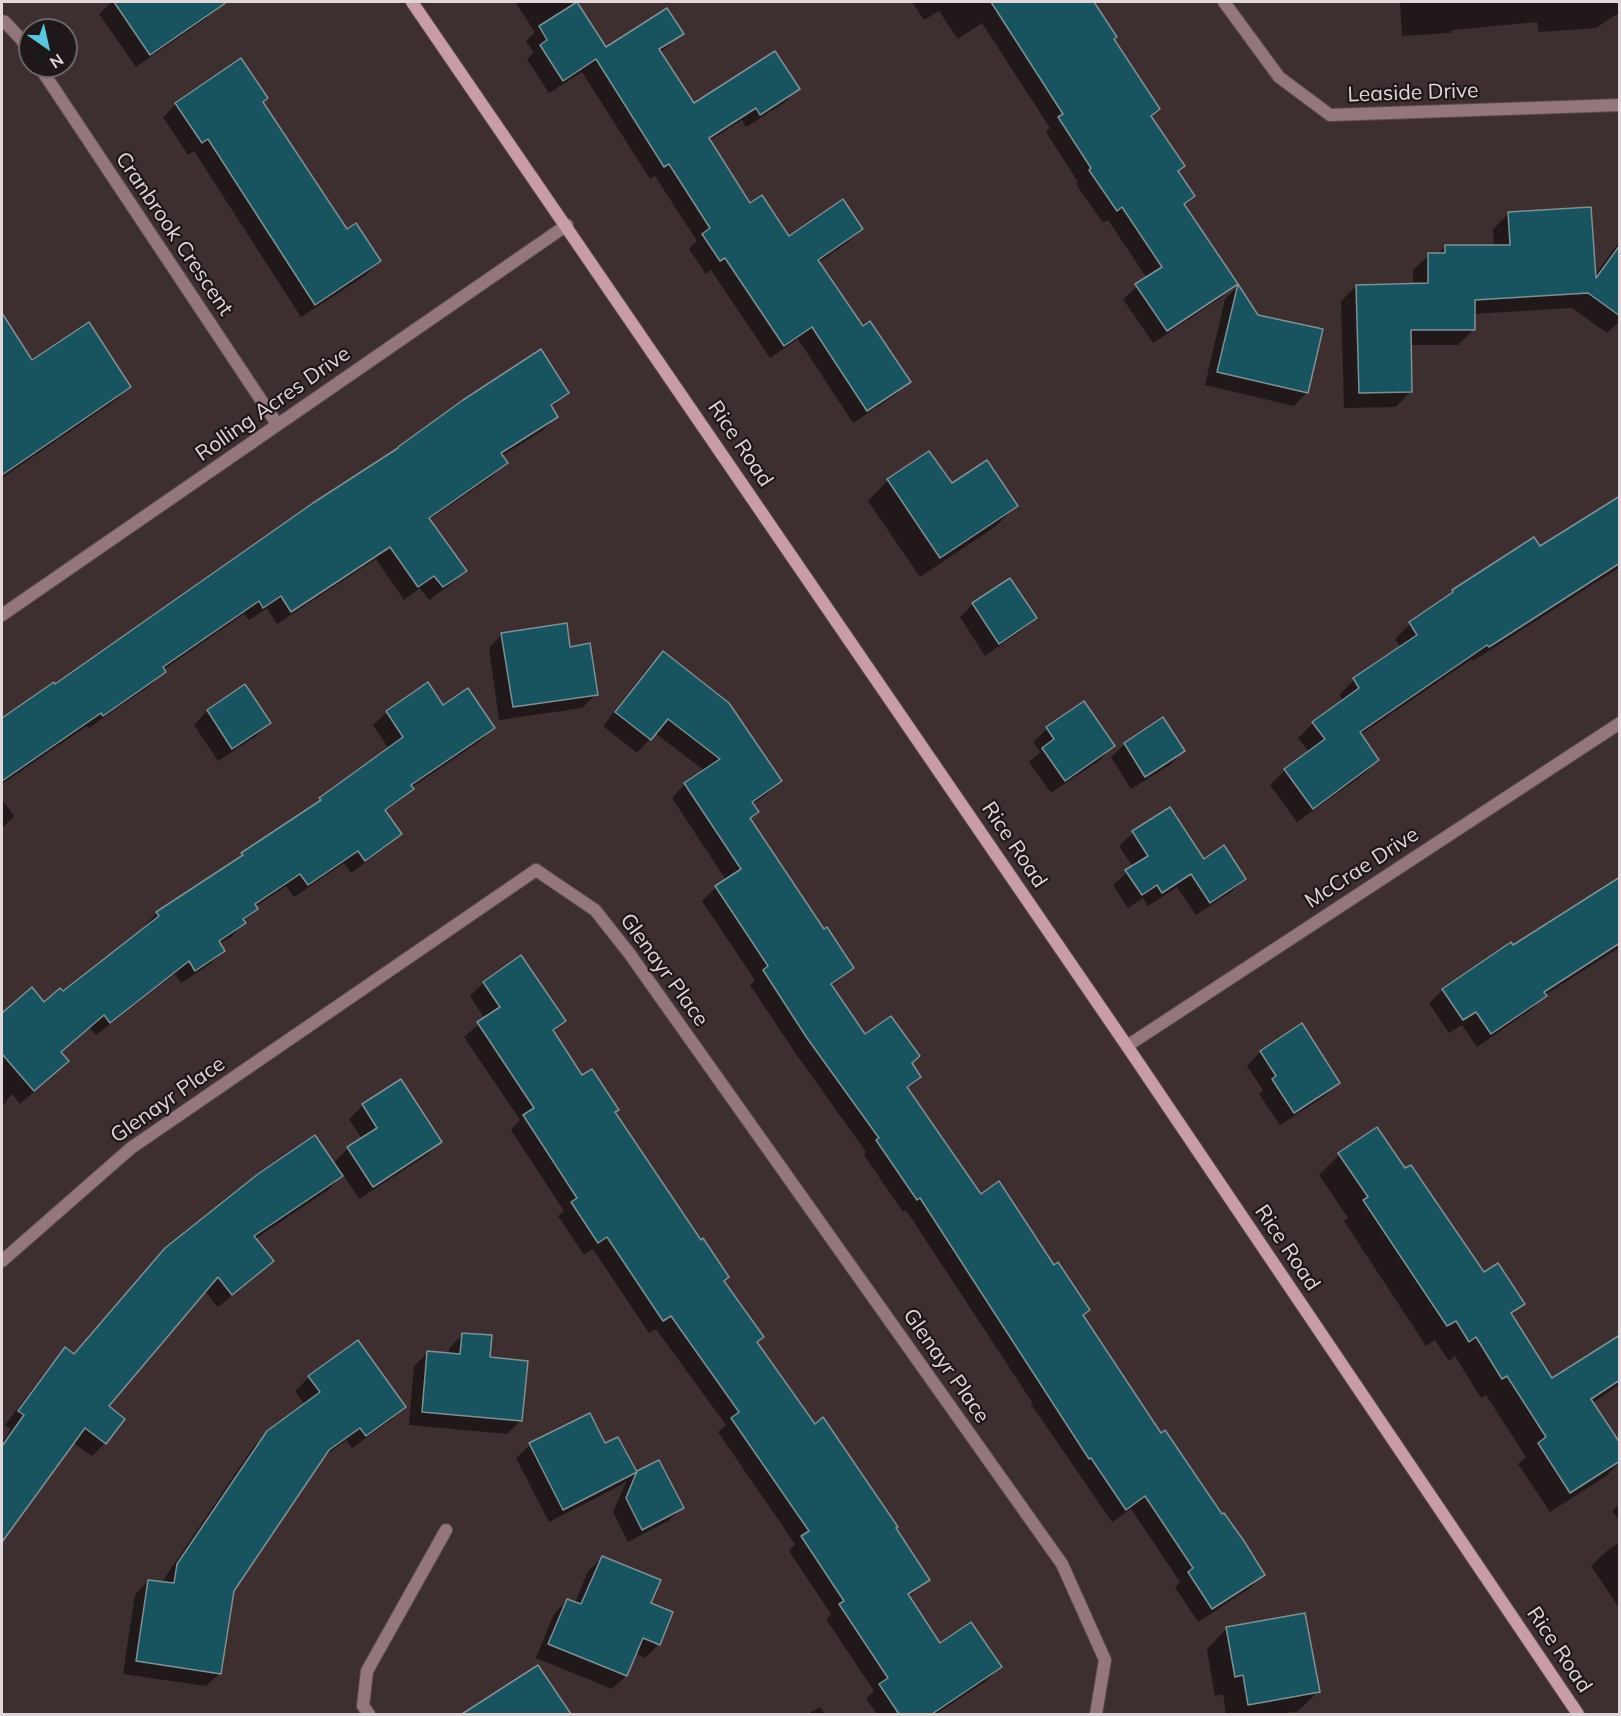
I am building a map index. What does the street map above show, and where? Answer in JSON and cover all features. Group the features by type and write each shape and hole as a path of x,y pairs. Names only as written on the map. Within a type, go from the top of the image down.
{"main road":[{"name":"Rice Road","path":"412,2 567,225 1127,1046 1578,1714"}],"street":[{"name":"Leaside Drive","path":"1224,2 1280,77 1330,116 1620,105"},
{"path":"2,21 18,36"},
{"name":"Cranbrook Crescent","path":"47,78 277,424"},
{"name":"Rolling Acres Drive","path":"2,615 567,225"},
{"name":"McCrae Drive","path":"1127,1046 1620,723"},
{"name":"Glenayr Place","path":"2,1261 131,1148 536,870 595,910 629,953 1062,1564 1105,1660 1096,1714"},
{"path":"369,1714 363,1706 367,1671 446,1530"}],"building":[{"path":"114,2 227,2 150,55"},
{"path":"577,2 606,47 667,8 684,34 659,49 694,103 775,51 800,89 760,115 756,108 709,138 750,203 762,195 789,236 843,199 863,229 818,260 863,326 870,321 911,382 867,411 812,327 784,346 725,258 720,261 702,234 710,228 669,164 664,167 596,59 563,81 540,45 547,40 539,26"},
{"path":"991,2 1094,2 1117,37 1114,39 1160,109 1151,116 1185,166 1178,171 1195,196 1184,204 1238,284 1167,331 1135,284 1162,267 1122,207 1117,211 1089,170 1091,168 1058,117 1063,114"},
{"path":"241,58 268,98 263,102 347,229 356,223 381,261 315,305 208,139 202,143 175,103"},
{"path":"1591,207 1596,278 1620,245 1620,316 1588,293 1475,300 1475,330 1411,330 1412,392 1359,393 1356,285 1428,283 1428,253 1445,253 1445,245 1510,245 1508,212"},
{"path":"1238,284 1258,315 1323,329 1308,393 1217,372"},
{"path":"2,313 32,360 89,322 131,387 2,475"},
{"path":"541,349 569,393 551,405 558,417 501,453 508,463 429,518 467,571 443,587 434,576 418,587 390,547 291,612 281,596 263,608 259,601 163,667 166,672 103,716 101,713 2,781 2,718 54,682 55,684 313,503 398,448 463,400"},
{"path":"929,451 952,483 987,460 1018,506 940,558 887,479"},
{"path":"1620,496 1620,563 1489,647 1487,645 1360,732 1379,760 1313,809 1284,769 1325,739 1312,722 1359,688 1353,678 1417,635 1409,622 1453,592 1452,590 1534,537 1540,546"},
{"path":"1010,578 1037,618 999,644 972,603"},
{"path":"567,623 570,647 590,643 598,695 513,707 501,633"},
{"path":"663,651 729,703 782,781 752,802 759,812 750,818 824,929 827,927 854,968 831,984 865,1034 891,1016 920,1056 912,1063 921,1077 907,1087 981,1194 999,1181 1054,1265 1058,1262 1090,1310 1083,1315 1161,1433 1165,1430 1222,1514 1224,1513 1244,1541 1265,1575 1212,1609 1188,1572 1193,1568 1145,1496 1126,1510 1091,1458 1089,1459 920,1198 917,1200 876,1140 879,1138 807,1038 763,970 768,966 715,886 741,869 684,783 720,759 668,719 651,740 615,712"},
{"path":"428,682 443,705 468,688 495,728 411,785 414,789 385,810 402,834 365,861 358,851 308,885 300,874 255,904 258,909 243,919 246,923 219,941 225,951 195,971 189,961 110,1023 104,1015 61,1052 69,1061 34,1091 2,1054 2,1013 32,987 44,1002 60,988 63,991 159,916 156,912 321,800 319,798 403,737 386,711"},
{"path":"245,684 271,723 232,749 207,710"},
{"path":"1084,701 1115,746 1065,781 1042,748 1054,739 1046,727"},
{"path":"1163,717 1185,751 1145,777 1124,743"},
{"path":"1170,807 1204,859 1224,845 1246,879 1210,903 1191,874 1162,893 1157,885 1142,895 1125,870 1148,856 1132,831"},
{"path":"1620,877 1620,943 1544,992 1547,996 1491,1034 1476,1012 1463,1020 1442,989 1511,942 1513,945"},
{"path":"521,955 566,1021 553,1030 582,1075 592,1069 619,1110 615,1112 701,1240 703,1238 729,1277 724,1281 764,1337 757,1342 815,1424 823,1417 898,1527 896,1528 930,1580 908,1594 940,1643 971,1622 1002,1667 932,1714 899,1714 879,1684 888,1678 839,1604 844,1601 801,1536 809,1531 731,1418 739,1412 671,1316 663,1321 607,1237 598,1243 571,1202 577,1198 523,1115 534,1108 477,1022 500,1007 483,982"},
{"path":"1302,1023 1340,1083 1294,1113 1272,1079 1276,1076 1260,1051"},
{"path":"401,1079 442,1142 373,1187 347,1147 377,1128 362,1104"},
{"path":"1377,1127 1405,1168 1411,1165 1484,1272 1498,1263 1525,1304 1511,1313 1552,1378 1620,1335 1620,1380 1591,1399 1620,1443 1620,1461 1570,1493 1538,1443 1546,1437 1507,1376 1502,1379 1476,1337 1469,1342 1456,1321 1447,1326 1363,1200 1368,1197 1338,1153"},
{"path":"315,1135 343,1176 254,1236 274,1261 232,1295 218,1277 109,1406 125,1419 106,1444 85,1428 2,1542 2,1446 24,1415 18,1411 65,1347 74,1354 165,1248 258,1174"},
{"path":"462,1333 492,1335 490,1357 528,1361 522,1421 422,1412 427,1351 460,1354"},
{"path":"358,1340 406,1407 366,1436 360,1428 329,1450 234,1591 221,1674 136,1661 148,1580 174,1583 177,1564 267,1431 320,1392 308,1376"},
{"path":"590,1413 605,1443 618,1437 637,1472 563,1510 529,1443"},
{"path":"659,1460 684,1508 642,1530 626,1498 637,1471"},
{"path":"602,1556 661,1580 651,1603 673,1612 660,1645 643,1638 627,1676 548,1644 567,1599 581,1604"},
{"path":"1305,1613 1320,1692 1248,1705 1243,1675 1235,1677 1226,1627"},
{"path":"538,1665 571,1714 462,1714"}]}
